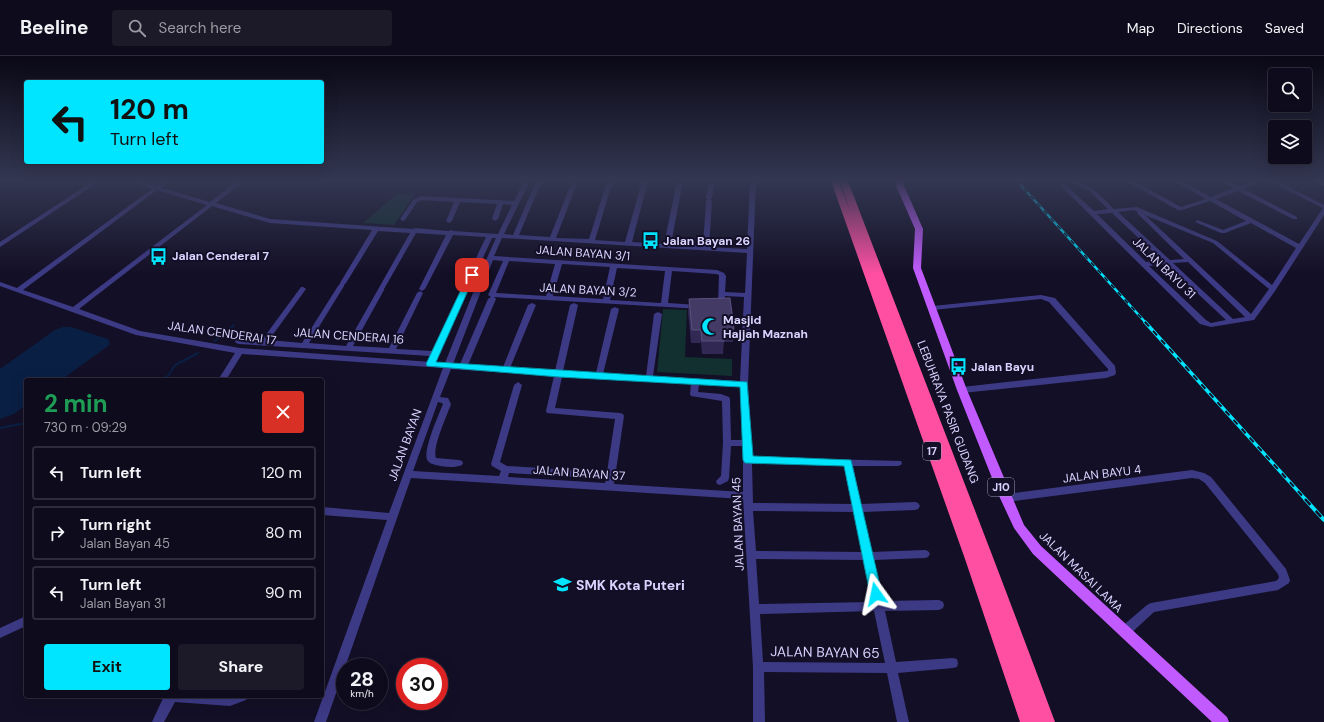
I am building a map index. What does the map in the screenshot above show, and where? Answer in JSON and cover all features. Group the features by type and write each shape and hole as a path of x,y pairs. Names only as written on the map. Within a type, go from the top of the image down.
{"highway":[{"name":"17","path":"846,212 890,338 972,559 1029,722"},
{"name":"LEBUHRAYA PASIR GUDANG","path":"855,212 987,559 1046,722"}],"main road":[{"name":"JALAN MASAI LAMA","path":"912,212 919,229 917,268 962,390 1006,498 1020,528 1037,550 1222,722"}],"street":[{"path":"0,245 50,212"},
{"path":"18,290 124,212"},
{"path":"74,310 201,212"},
{"path":"240,212 270,221 314,225 749,251"},
{"path":"403,219 408,212"},
{"path":"449,221 453,212"},
{"path":"495,219 497,212"},
{"name":"JALAN BAYAN","path":"320,722 392,517 448,365 490,258 511,212"},
{"path":"515,237 526,212"},
{"path":"552,240 563,212"},
{"path":"591,242 601,212"},
{"path":"628,244 637,212"},
{"path":"667,246 674,212"},
{"path":"706,249 708,212"},
{"name":"JALAN BAYAN 45","path":"751,212 744,384 748,460 748,507 758,667 759,722"},
{"name":"JALAN BAYU 31","path":"1092,212 1205,324 1211,325 1251,318"},
{"path":"1114,212 1231,321"},
{"path":"1139,212 1251,318 1273,289 1322,212"},
{"path":"1145,212 1215,242 1273,289"},
{"path":"1234,212 1300,247"},
{"path":"1284,212 1295,218"},
{"path":"1198,222 1223,232 1251,221"},
{"path":"304,345 378,228"},
{"path":"348,348 415,230"},
{"path":"391,351 451,232"},
{"path":"430,364 490,235"},
{"name":"JALAN BAYAN 3/1","path":"490,258 717,272 722,274 722,294"},
{"name":"JALAN BAYAN 3/2","path":"507,259 492,295 720,307 722,294"},
{"path":"1144,264 1190,260"},
{"path":"549,298 559,262"},
{"path":"606,302 614,266"},
{"path":"664,305 669,269"},
{"name":"JALAN CENDERAI 17","path":"0,284 139,333 240,351 559,374 744,384"},
{"path":"264,342 303,289"},
{"path":"722,294 748,295"},
{"path":"933,308 1041,297 1047,298 1052,300 1112,368 1112,373 1106,375 962,390"},
{"path":"463,367 492,300"},
{"path":"506,369 532,305"},
{"path":"574,305 550,411 620,416 609,487"},
{"path":"599,376 615,309"},
{"path":"649,379 658,314"},
{"name":"JALAN CENDERAI 16","path":"238,341 434,354"},
{"path":"223,378 240,351"},
{"path":"695,382 694,394 721,397 726,399 727,443 725,478 720,481"},
{"path":"518,385 495,464 506,469 608,476"},
{"path":"436,399 446,400 447,404 432,446 430,456 431,459 435,461 459,463"},
{"path":"727,443 747,443"},
{"path":"748,460 898,463"},
{"path":"848,462 903,722"},
{"path":"502,480 506,469"},
{"name":"JALAN BAYAN 37","path":"408,474 748,496"},
{"name":"JALAN BAYU 4","path":"1006,498 1192,474 1201,476 1208,480 1282,572 1285,580 1278,586 1151,608 1124,632"},
{"path":"748,507 858,508 915,506"},
{"path":"324,511 392,517"},
{"path":"751,555 868,556 924,554"},
{"path":"754,609 939,605"},
{"path":"0,632 24,622"},
{"name":"JALAN BAYAN 65","path":"758,667 892,668 953,663"},
{"path":"158,722 170,698"},
{"path":"200,698 230,700 236,698"}],"green space":[{"path":"376,212 403,212 394,225 363,223"},
{"path":"663,309 687,310 685,357 732,359 732,376 657,372"}],"water":[{"path":"63,327 71,327 108,339 110,343 64,378 24,378 24,406 14,414 0,419 0,369 55,330"}],"building":[{"name":"Masjid Hajjah Maznah","path":"730,298 734,329 722,329 724,341 702,341 701,330 692,330 689,299"}],"waterway":[{"path":"215,341 234,325"},
{"path":"164,378 168,376 175,365 198,353"},
{"path":"0,428 24,423"}],"railway":[{"path":"1045,212 1146,323"},
{"path":"1145,322 1306,500"},
{"path":"1305,499 1324,520"}],"place":[{"name":"Jalan Bayan 26","path":"650,241"},
{"name":"Jalan Cenderai 7","path":"159,256"},
{"name":"Masjid Hajjah Maznah","path":"710,327"},
{"name":"Jalan Bayu","path":"958,367"},
{"name":"SMK Kota Puteri","path":"563,585"}],"route":[{"path":"472,275 430,364 559,374 744,384 748,460 848,462 876,594"}]}
